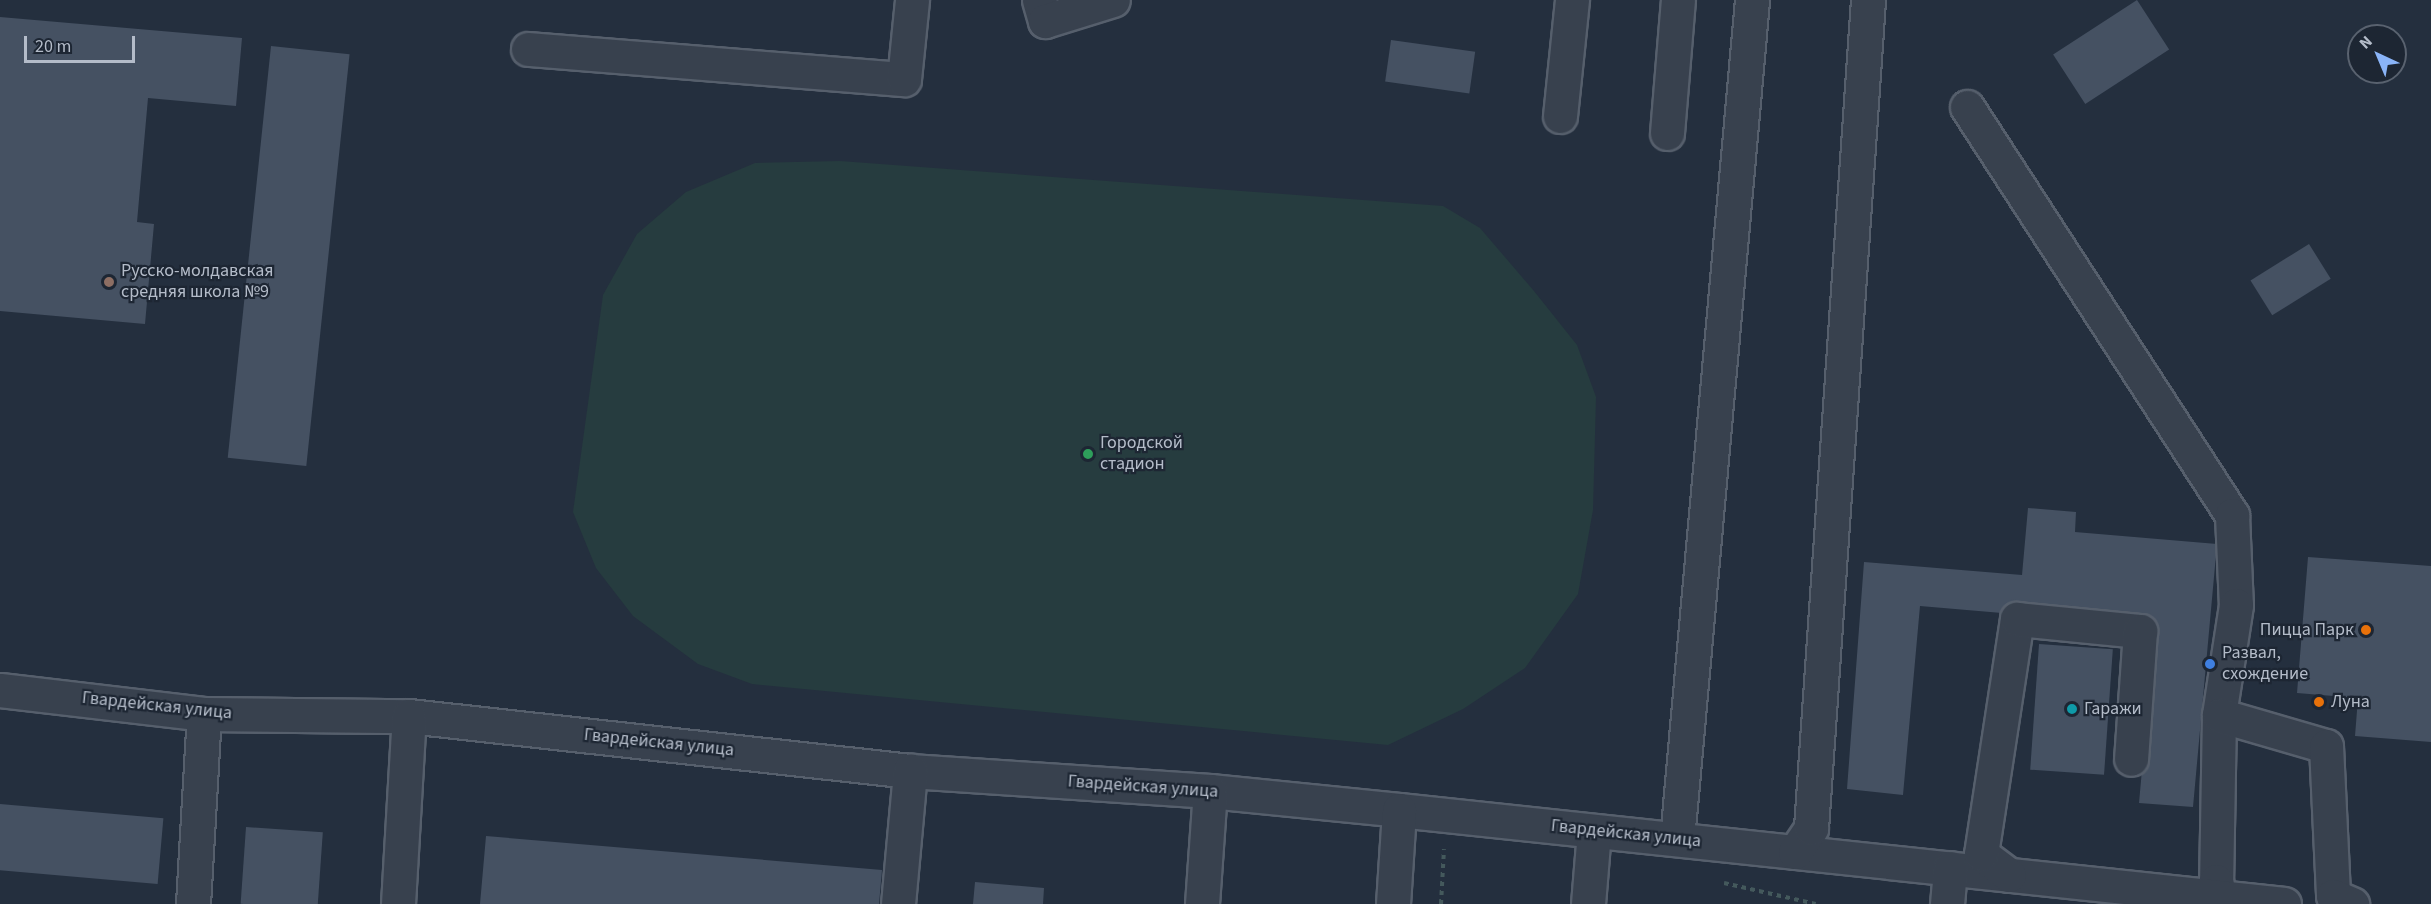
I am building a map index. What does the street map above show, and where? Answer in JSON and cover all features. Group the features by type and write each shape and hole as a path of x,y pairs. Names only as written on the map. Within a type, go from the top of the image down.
{"street":[{"path":"528,49 904,79 912,0"},
{"path":"1039,0 1045,21 1113,0"},
{"path":"1560,116 1572,0"},
{"path":"1668,133 1678,0"},
{"path":"1677,840 1752,0"},
{"path":"1795,852 1811,828 1868,0"},
{"path":"1967,107 2232,515 2236,605 2219,715 2216,881 2220,897"},
{"path":"2009,875 1981,854 2018,619 2140,631 2131,759"},
{"name":"Гвардейская улица","path":"0,690 204,714 409,716 910,771 1210,791 2284,904"},
{"path":"193,904 204,714"},
{"path":"2219,715 2326,746 2333,896 2352,904"},
{"path":"398,904 409,716"},
{"path":"898,904 910,771"},
{"path":"1202,904 1210,791"},
{"path":"1393,904 1399,810"},
{"path":"1588,904 1594,831"},
{"path":"1947,904 1950,868"}],"green space":[{"name":"Городской стадион","path":"840,161 1443,206 1480,228 1534,291 1577,345 1596,397 1593,510 1578,594 1525,668 1463,709 1388,745 752,684 698,664 633,616 596,568 573,512 603,295 637,234 686,192 755,163"}],"building":[{"path":"2137,0 2169,49 2085,104 2053,54"},
{"path":"0,17 242,38 236,106 148,98 137,222 154,224 145,324 0,311"},
{"path":"1391,40 1475,52 1469,93 1385,82"},
{"path":"271,46 350,54 306,466 228,458"},
{"path":"2309,244 2331,279 2272,315 2250,281"},
{"path":"2028,508 2076,512 2075,532 2217,544 2193,807 2139,803 2155,626 1920,606 1903,795 1847,789 1864,562 2022,575"},
{"name":"Пицца Парк","path":"2308,557 2431,566 2431,742 2355,736 2358,698 2297,693"},
{"name":"Гаражи","path":"2039,644 2113,649 2104,775 2030,770"},
{"path":"0,804 163,818 158,884 0,870"},
{"path":"246,827 323,832 318,904 241,904"},
{"path":"486,836 882,870 879,904 480,904"},
{"path":"975,882 1044,888 1043,904 973,904"}],"place":[{"name":"Русско-молдавская средняя школа №9","path":"109,282"},
{"name":"Городской стадион","path":"1088,454"},
{"name":"Пицца Парк","path":"2366,630"},
{"name":"Развал, схождение","path":"2210,664"},
{"name":"Луна","path":"2319,702"},
{"name":"Гаражи","path":"2072,709"}]}
